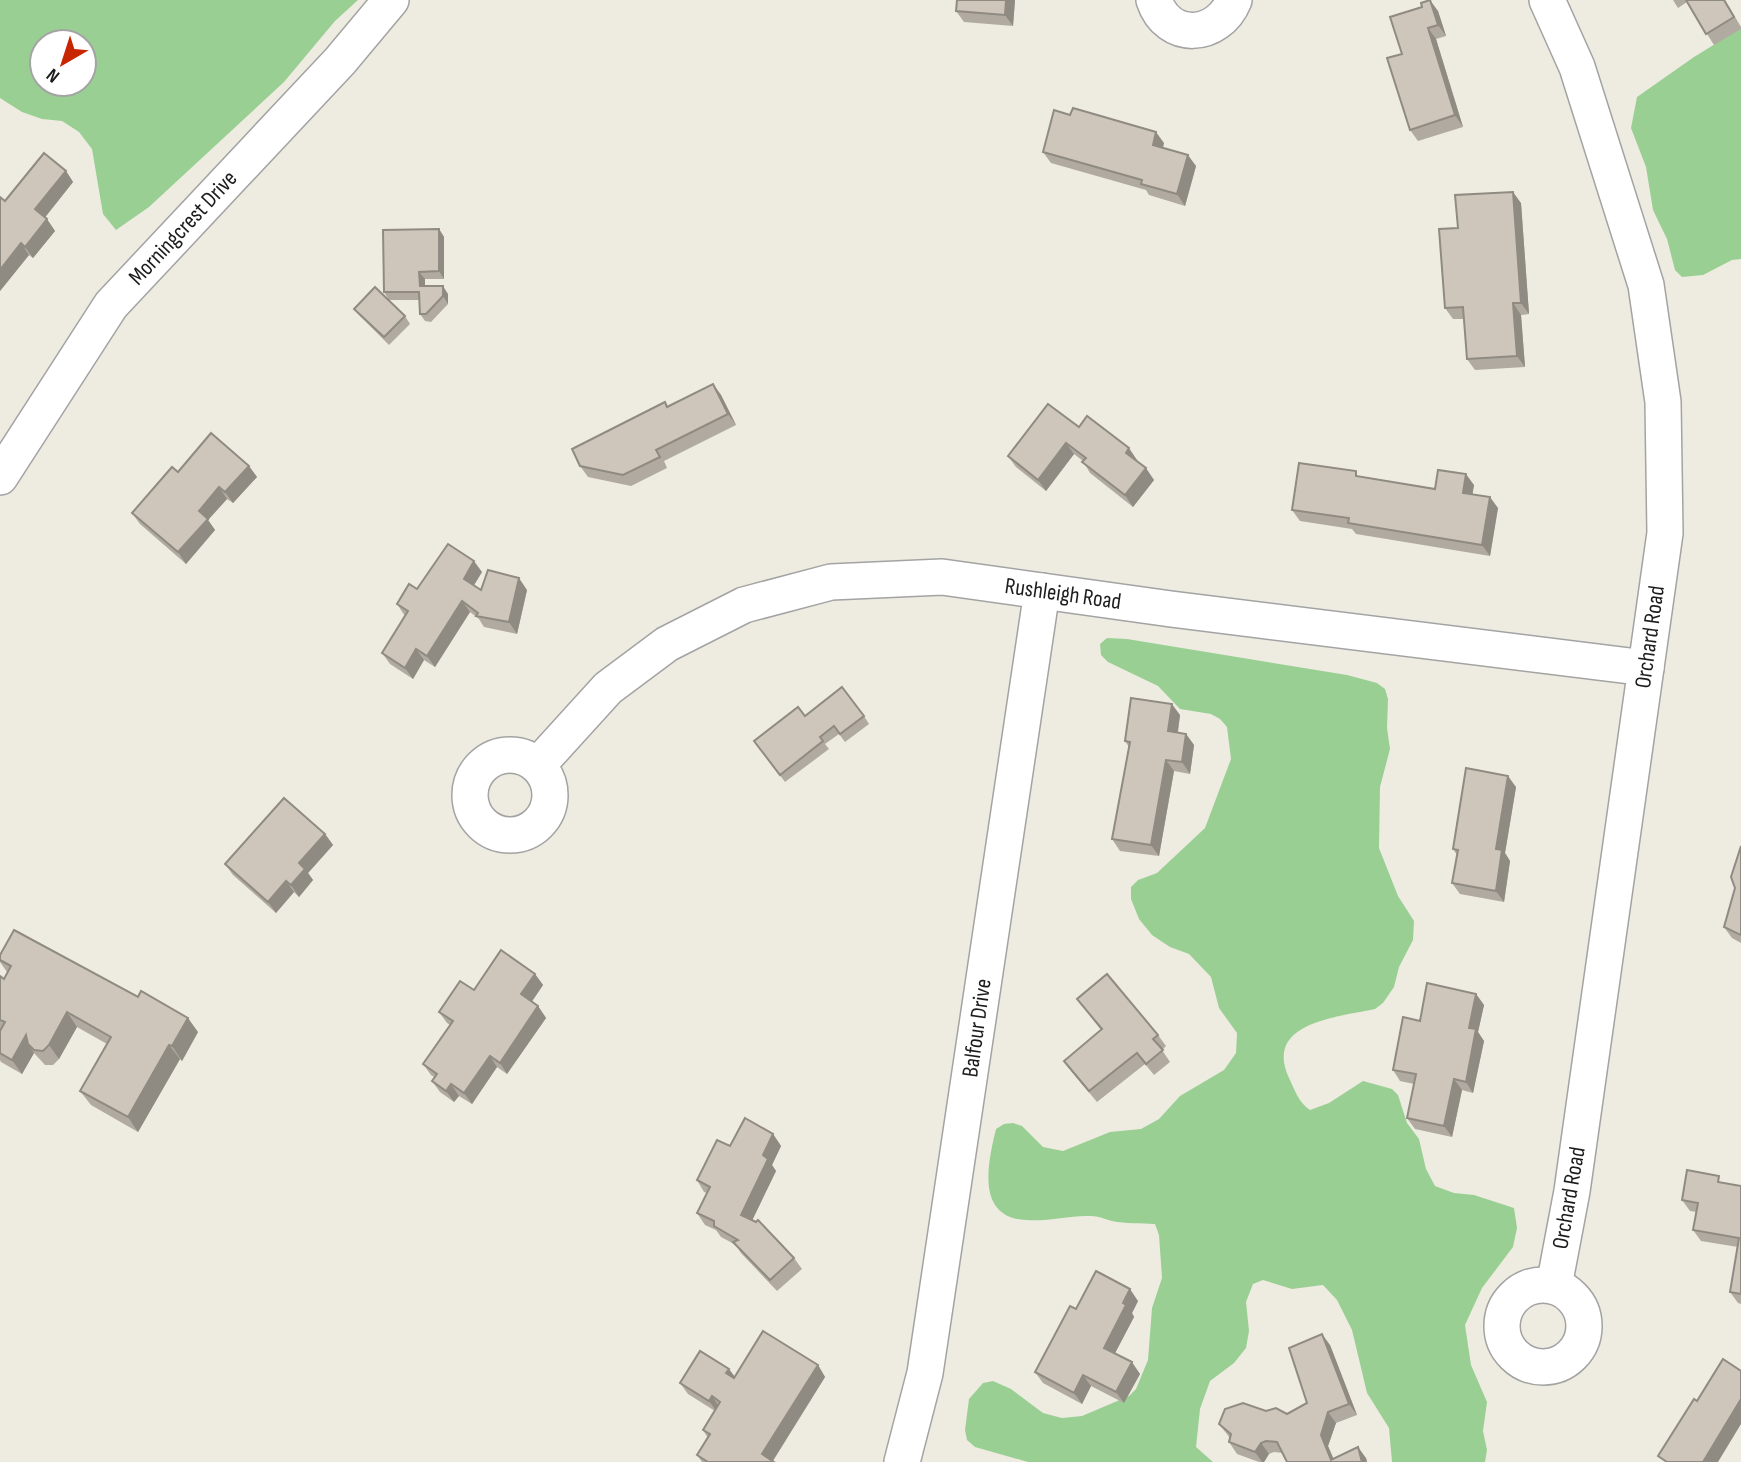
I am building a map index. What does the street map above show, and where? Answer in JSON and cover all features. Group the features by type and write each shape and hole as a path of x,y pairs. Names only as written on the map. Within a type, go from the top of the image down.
{"street":[{"name":"Morningcrest Drive","path":"0,477 111,305 340,61 391,0"},
{"path":"1154,0 1161,15 1170,24 1182,30 1198,30 1208,29 1220,22 1234,0"},
{"name":"Orchard Road","path":"1548,0 1577,67 1643,273 1663,402 1665,533 1572,1191 1554,1286"},
{"name":"Rushleigh Road","path":"538,765 608,688 667,644 744,605 831,582 942,577 1646,668"},
{"name":"Balfour Drive","path":"902,1462 925,1373 1042,591"}],"green space":[{"path":"0,0 358,0 335,21 284,82 149,207 116,230 103,214 92,149 79,132 62,121 42,119 22,112 0,98"},
{"path":"1741,28 1741,259 1732,260 1703,275 1682,277 1675,270 1667,239 1653,210 1646,167 1631,128 1637,97"},
{"path":"1107,638 1347,675 1377,683 1385,689 1388,699 1387,728 1390,749 1380,787 1379,848 1398,896 1414,921 1413,940 1399,967 1394,987 1383,1003 1375,1009 1343,1015 1309,1026 1295,1034 1286,1045 1284,1059 1297,1096 1310,1110 1329,1103 1363,1081 1392,1089 1398,1095 1407,1123 1419,1139 1426,1169 1435,1186 1514,1208 1517,1228 1513,1247 1482,1288 1465,1325 1471,1365 1487,1402 1483,1431 1487,1450 1485,1462 1392,1462 1389,1428 1367,1393 1352,1330 1337,1300 1323,1285 1292,1289 1263,1280 1253,1284 1246,1302 1249,1331 1246,1348 1234,1363 1210,1381 1200,1409 1196,1447 1213,1462 1028,1462 975,1447 967,1440 965,1430 969,1399 983,1383 993,1381 1011,1389 1043,1413 1062,1418 1082,1416 1129,1396 1136,1389 1148,1360 1152,1308 1162,1278 1159,1235 1155,1224 1117,1222 1091,1216 1026,1220 1010,1217 999,1210 992,1199 989,1186 990,1157 996,1129 1013,1123 1022,1126 1043,1147 1063,1151 1110,1132 1141,1129 1159,1119 1180,1096 1224,1070 1236,1053 1237,1033 1219,1008 1211,977 1189,954 1170,947 1152,935 1139,919 1131,899 1131,887 1138,880 1157,873 1205,828 1231,759 1227,727 1211,714 1180,709 1158,686 1108,662 1101,655 1100,644"}],"building":[{"path":"957,0 1006,0 1005,15 956,11"},
{"path":"1430,0 1438,25 1428,28 1455,115 1410,130 1387,58 1402,54 1390,17 1422,7 1421,3"},
{"path":"1686,0 1724,0 1734,17 1706,34"},
{"path":"1073,108 1156,132 1153,145 1188,155 1177,194 1141,184 1142,180 1043,152 1054,110 1070,115"},
{"path":"44,153 66,171 35,209 47,219 25,247 21,243 0,270 0,197 5,201"},
{"path":"1513,192 1521,303 1513,303 1517,356 1467,359 1463,307 1445,308 1439,229 1458,228 1455,195"},
{"path":"439,229 439,271 419,272 420,286 443,286 443,296 426,314 420,314 419,292 384,292 383,230"},
{"path":"375,287 405,316 384,337 354,309"},
{"path":"713,384 728,414 656,450 660,457 623,475 580,466 572,449 665,402 667,407"},
{"path":"1048,404 1079,427 1087,416 1129,448 1126,453 1146,468 1125,495 1082,462 1086,458 1066,443 1038,480 1008,456"},
{"path":"211,433 249,466 225,492 219,487 199,511 208,519 178,552 132,513 172,467 178,472"},
{"path":"1299,463 1356,471 1356,476 1435,489 1438,470 1466,474 1463,493 1490,497 1482,545 1348,523 1349,518 1292,510"},
{"path":"448,544 474,561 464,579 481,590 488,570 519,578 509,622 476,616 478,613 462,601 427,656 416,649 405,668 382,653 408,611 397,604 409,584 417,589"},
{"path":"842,687 864,716 840,734 834,726 820,737 823,741 780,775 754,741 798,707 805,716"},
{"path":"1131,698 1172,704 1168,731 1186,734 1182,762 1166,760 1151,845 1112,839 1130,742 1125,741"},
{"path":"1466,768 1508,776 1496,849 1502,850 1496,891 1452,883 1458,850 1453,849"},
{"path":"284,798 325,834 299,863 305,869 291,885 286,881 268,902 225,864"},
{"path":"1741,846 1741,935 1724,927 1735,888 1731,877"},
{"path":"14,930 138,997 141,991 188,1018 172,1046 169,1045 128,1117 80,1091 111,1037 67,1012 43,1051 34,1050 28,1044 26,1035 12,1060 0,1053 0,1031 5,1022 0,1020 0,976 4,979 11,966 0,960 0,955"},
{"path":"501,950 535,974 521,994 538,1006 500,1063 490,1056 464,1093 451,1084 446,1091 432,1081 437,1074 423,1064 453,1021 439,1012 460,981 474,990"},
{"path":"1107,974 1158,1035 1153,1039 1163,1050 1146,1064 1137,1053 1089,1091 1064,1061 1102,1029 1077,999"},
{"path":"1427,983 1476,994 1469,1028 1476,1029 1466,1082 1454,1079 1444,1126 1407,1118 1416,1074 1393,1070 1403,1017 1420,1021"},
{"path":"745,1118 773,1134 763,1155 768,1159 741,1215 756,1222 758,1220 794,1258 770,1280 733,1242 738,1240 714,1226 714,1221 697,1213 710,1187 697,1180 717,1140 730,1146"},
{"path":"1687,1170 1719,1176 1718,1182 1741,1186 1741,1294 1730,1292 1739,1238 1693,1230 1698,1203 1682,1200"},
{"path":"1096,1271 1130,1289 1123,1303 1126,1305 1104,1348 1132,1362 1116,1392 1083,1375 1074,1393 1035,1372 1070,1306 1076,1309"},
{"path":"763,1331 818,1365 762,1454 774,1462 708,1462 697,1455 710,1434 703,1430 720,1402 712,1396 709,1401 680,1383 700,1351 729,1369 726,1373 734,1378"},
{"path":"1322,1334 1349,1404 1328,1412 1321,1435 1331,1460 1358,1447 1362,1462 1287,1462 1277,1442 1261,1443 1255,1452 1229,1442 1231,1434 1219,1424 1225,1409 1243,1403 1266,1411 1276,1408 1287,1414 1307,1403 1289,1348"},
{"path":"1723,1359 1741,1371 1741,1399 1703,1462 1667,1462 1658,1456"}]}
